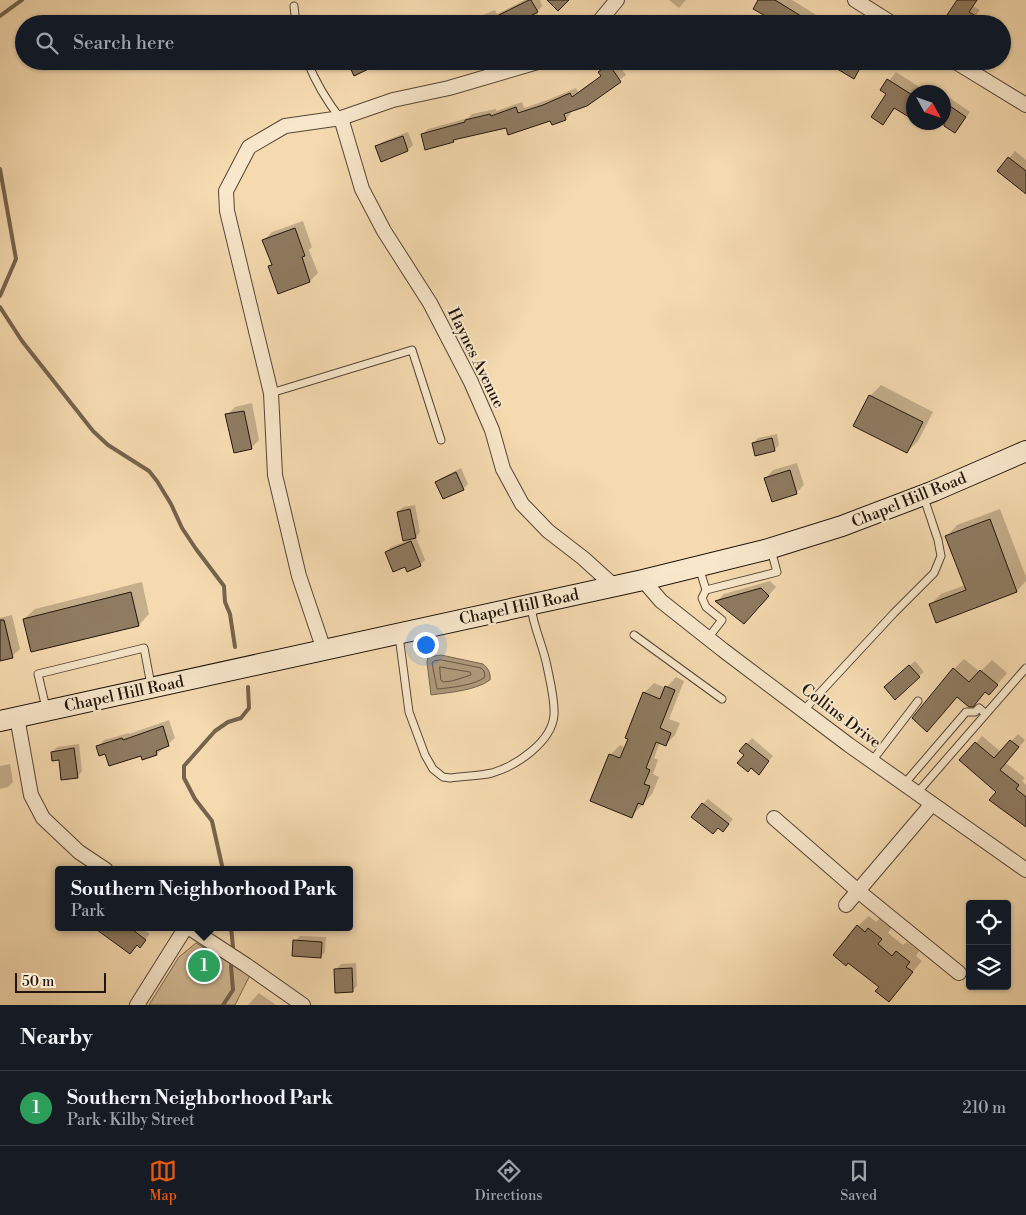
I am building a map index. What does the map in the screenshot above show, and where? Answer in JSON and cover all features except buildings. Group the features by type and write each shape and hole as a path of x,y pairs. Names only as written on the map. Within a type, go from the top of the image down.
{"main road":[{"name":"Chapel Hill Road","path":"8,719 643,580 770,549 842,526 923,495 1026,451"}],"street":[{"path":"604,15 617,0"},
{"path":"855,0 879,15"},
{"path":"324,650 299,576 275,475 271,393 227,211 226,191 249,147 285,126 340,118 393,100 468,83 512,70"},
{"path":"969,70 1026,105"},
{"name":"Haynes Avenue","path":"340,118 362,189 388,238 430,303 471,382 492,430 503,469 522,504 548,531 591,564 614,586"},
{"name":"Collins Drive","path":"643,580 661,601 708,638 872,761 1026,870"},
{"path":"8,719 31,795 43,818 79,852 100,866"},
{"path":"846,905 932,804"},
{"path":"774,818 858,891 959,973"},
{"path":"137,1005 184,931"},
{"path":"193,931 303,1005"}],"lane":[{"path":"294,6 295,15"},
{"path":"311,70 327,102 340,118"},
{"path":"271,393 412,350 441,440"},
{"path":"804,710 894,613 934,574 941,556 938,540 923,495"},
{"path":"706,590 777,572 770,549"},
{"path":"699,567 706,590 702,598 706,607 722,620 708,638"},
{"path":"398,633 409,712 425,756 434,769 443,777 450,778 492,773 505,768 540,744 547,735 553,721 553,704 547,664 536,633 530,604"},
{"path":"634,635 722,699"},
{"path":"46,711 38,674 144,648 152,688"},
{"path":"917,793 1026,668"},
{"path":"872,761 918,701"},
{"path":"905,783 966,712 975,712 979,708 985,713"}],"shaded area":[{"path":"196,943 250,975 235,1005 149,1005 179,957"}],"water":[{"path":"441,655 483,664 489,671 490,680 470,689 431,695 428,657"}],"waterway":[{"path":"0,16 22,0"},
{"path":"0,169 16,259 0,296"},
{"path":"0,307 22,341 93,431 108,445 149,471 157,481 171,504 182,528 224,586 225,602 230,614 235,647"},
{"path":"222,866 212,821 195,799 184,778 184,766 215,731 228,722 241,718 249,708 248,687"},
{"path":"231,931 233,947"},
{"path":"223,1005 233,990 231,966"}],"place":[{"name":"Southern Neighborhood Park","path":"204,966"}]}
